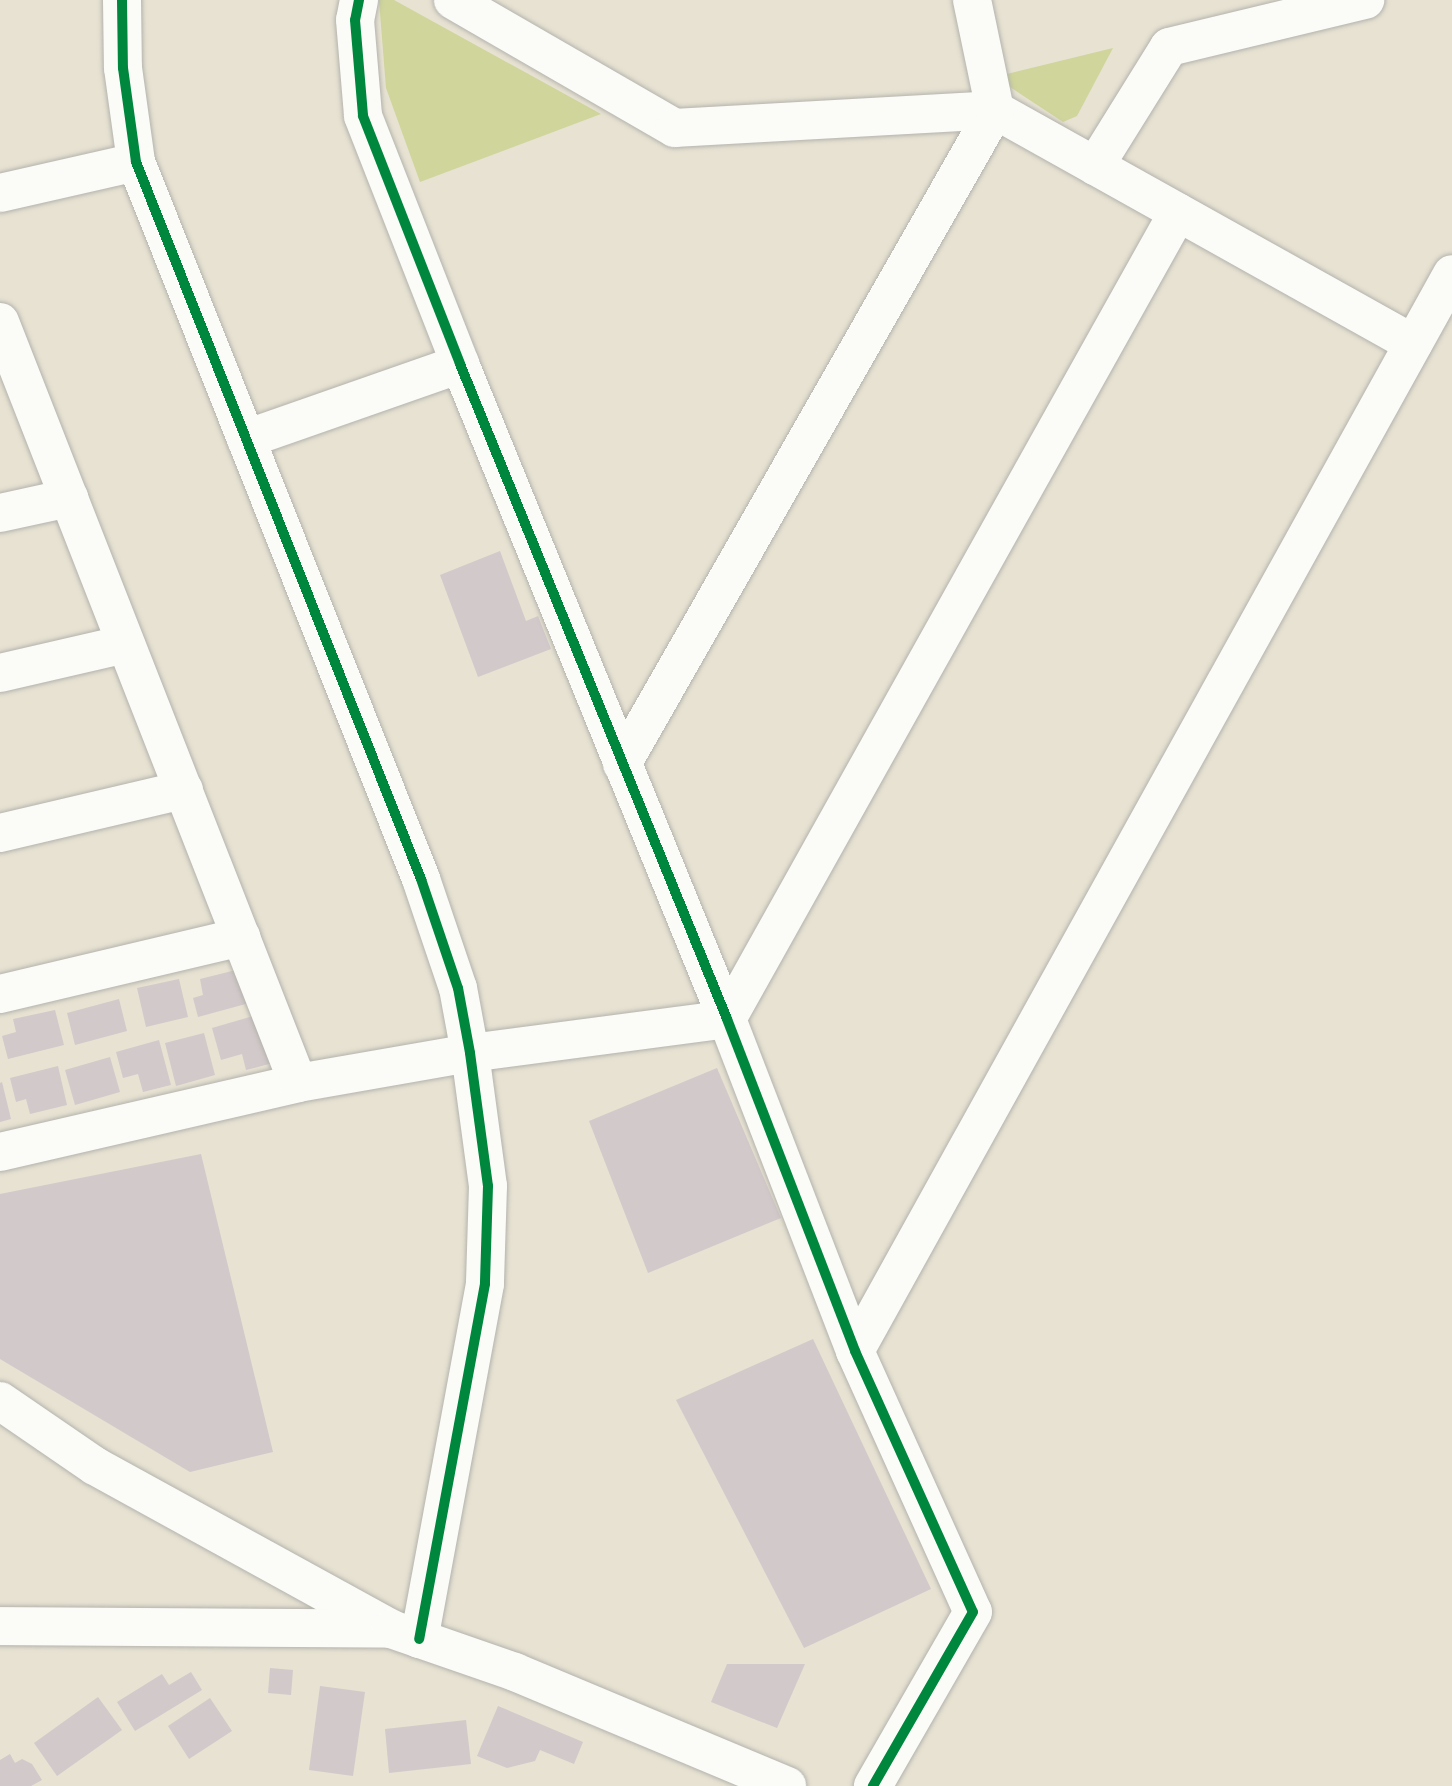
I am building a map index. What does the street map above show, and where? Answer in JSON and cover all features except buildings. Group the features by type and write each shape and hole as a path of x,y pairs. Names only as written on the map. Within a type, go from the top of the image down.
{"street":[{"path":"122,0 123,68 136,162 421,878 458,988 470,1054 488,1186 485,1283 405,1634"},
{"path":"359,0 355,20 363,116 460,364 727,1019 855,1350 973,1612 873,1786"},
{"path":"453,0 675,128 995,110 1413,344"},
{"path":"622,764 995,110 972,0"},
{"path":"1095,166 1169,47 1365,0"},
{"path":"0,193 136,162"},
{"path":"727,1019 1178,212"},
{"path":"855,1350 1452,274"},
{"path":"4,342 69,498 299,1083"},
{"path":"246,439 460,364"},
{"path":"0,513 69,498"},
{"path":"0,673 126,644"},
{"path":"0,833 184,790"},
{"path":"0,994 241,937"},
{"path":"0,1152 299,1083 470,1054 727,1019"},
{"path":"0,1401 95,1466 405,1634 515,1672 787,1786"},
{"path":"0,1626 405,1634"}],"green space":[{"path":"379,0 394,0 601,114 420,182 386,88"},
{"path":"1113,48 1077,116 1063,122 995,77"}],"cycle path":[{"path":"122,0 123,68 136,162 421,879 458,988 470,1053 488,1186 485,1284 419,1639"},
{"path":"359,0 355,20 363,116 460,364 727,1019 855,1351 973,1612 873,1786"}]}
